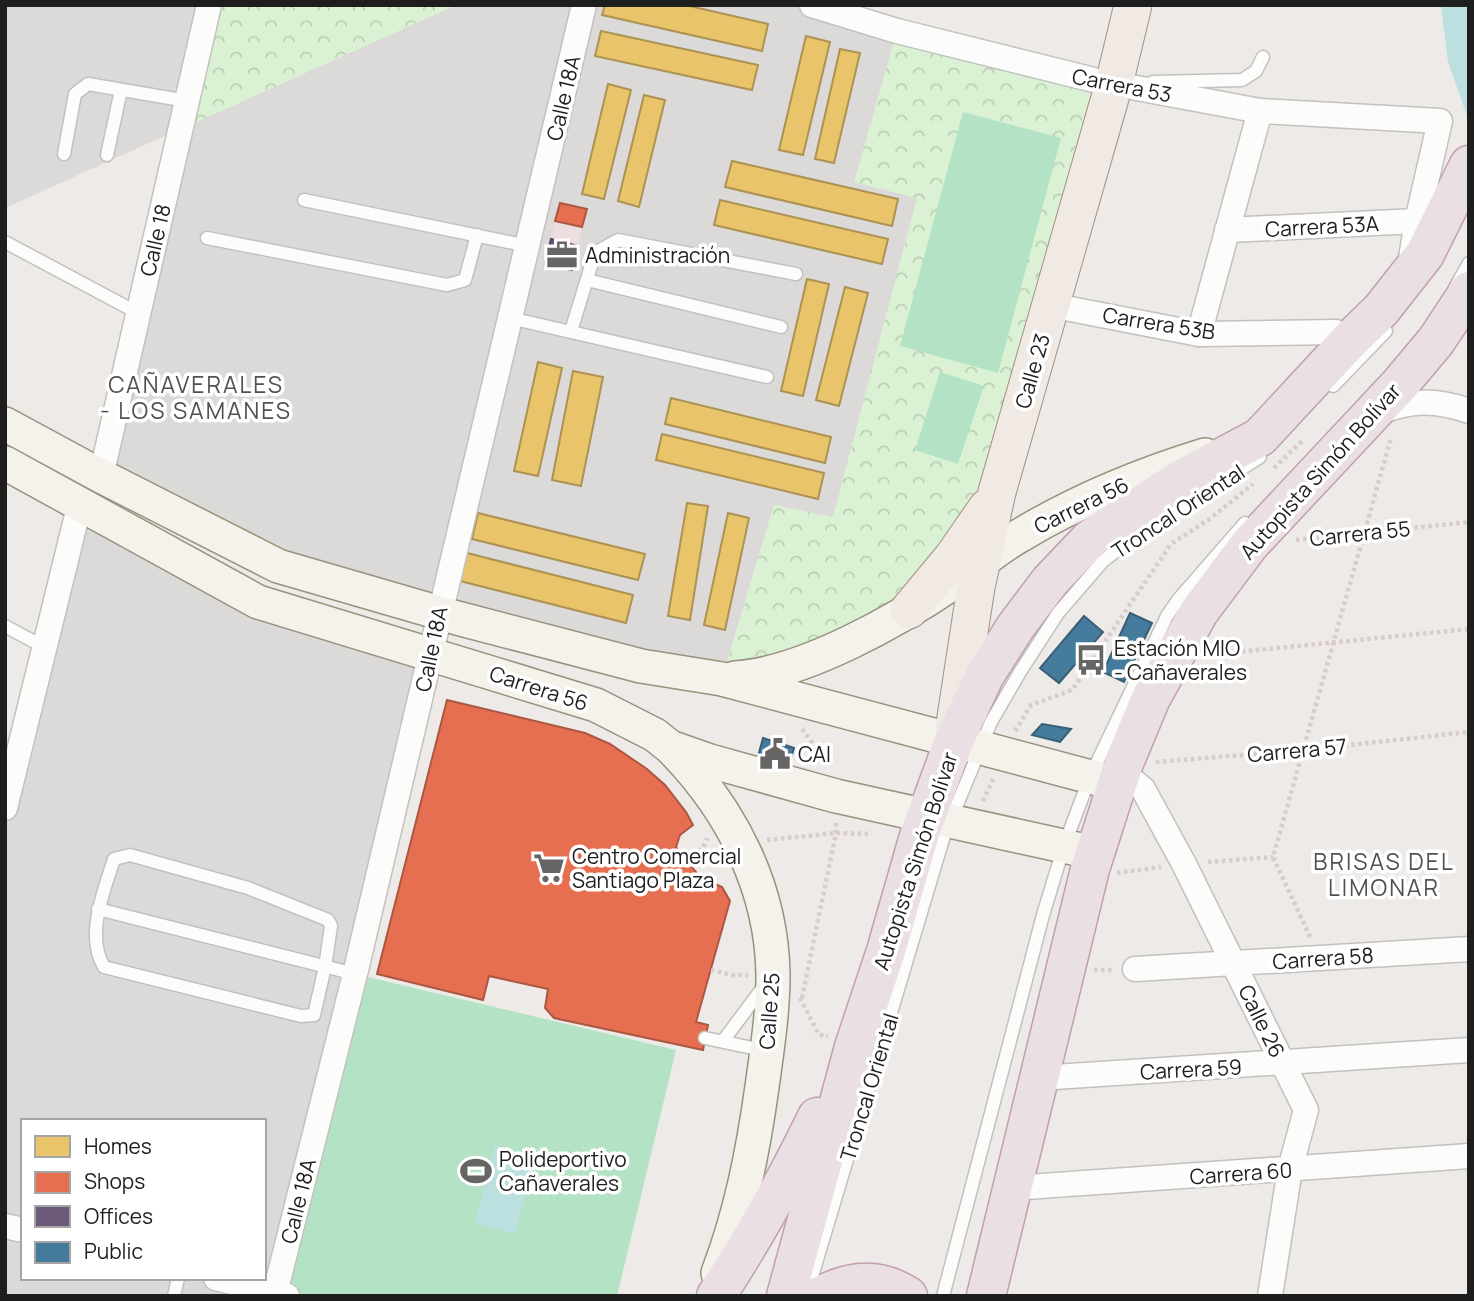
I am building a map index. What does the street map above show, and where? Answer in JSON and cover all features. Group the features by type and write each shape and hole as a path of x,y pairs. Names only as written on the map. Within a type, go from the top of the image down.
{"highway":[{"name":"Autopista Simón Bolívar","path":"786,1296 842,1040 950,821 979,748 985,675 1016,626 1050,581 1090,539 1178,481 1267,442 1349,341 1381,310 1407,279 1425,254 1462,179"},
{"name":"Autopista Simón Bolívar","path":"986,1296 1066,970 1080,849 1113,774 1171,658 1251,530 1382,424 1436,341 1459,293"},
{"path":"716,1296 787,1178 842,1040"},
{"path":"820,1296 839,1286 864,1282 890,1286 908,1296"}],"main road":[{"name":"Calle 23","path":"979,748 954,723 976,587 997,492 1114,84 1133,5"},
{"path":"909,610 953,557 997,492"}],"street":[{"name":"Calle 18","path":"101,476 209,5"},
{"name":"Calle 18A","path":"281,1294 584,5"},
{"name":"Carrera 53","path":"812,5 897,31 1114,84 1260,111 1440,121 1417,221"},
{"path":"1199,334 1260,111"},
{"path":"1407,279 1417,221"},
{"name":"Carrera 53A","path":"1227,230 1417,221"},
{"name":"Carrera 53B","path":"1050,305 1199,334 1336,332 1349,341"},
{"path":"1382,424 1395,406 1419,401 1444,403 1469,411"},
{"name":"Carrera 56","path":"5,424 278,566 439,613 641,666 722,679 979,748 1113,774"},
{"name":"Carrera 56","path":"722,679 752,677 790,666 868,633 909,610 1018,536 1147,473 1267,442"},
{"name":"Carrera 56","path":"5,463 258,602 596,705 643,729 670,747 710,761 836,796 1080,849"},
{"path":"5,808 80,503"},
{"name":"Calle 25","path":"670,747 710,792 740,842 755,880 783,983 767,1051 752,1153 732,1238 709,1296"},
{"name":"Calle 26","path":"1113,774 1143,789 1306,1110 1290,1169 1270,1296"},
{"name":"Carrera 58","path":"1135,970 1469,949"},
{"name":"Carrera 59","path":"1039,1078 1469,1050"},
{"name":"Carrera 60","path":"1013,1188 1469,1156"},
{"path":"224,1280 281,1294"}],"lane":[{"path":"1114,84 1242,80 1256,71 1263,57"},
{"path":"64,154 75,94 88,84 187,101"},
{"path":"107,155 121,90"},
{"path":"304,200 528,246"},
{"path":"207,238 447,285 465,280 477,235"},
{"path":"571,331 595,253 618,240 796,274"},
{"path":"5,242 138,313"},
{"path":"1459,293 1469,263"},
{"path":"587,280 781,327"},
{"path":"510,318 767,377"},
{"path":"1327,392 1394,322"},
{"path":"1113,774 1167,616 1232,535 1251,530"},
{"path":"5,626 44,647"},
{"name":"Troncal Oriental","path":"806,1296 950,821"},
{"path":"943,1296 1043,915 1080,849"},
{"path":"130,855 248,888 328,920 331,926 326,967 314,1015 301,1016 104,967 96,954 98,909 114,859 130,855"},
{"path":"98,909 355,974"},
{"path":"723,1041 783,983"},
{"path":"705,1038 767,1051"}],"path":[{"path":"1320,958 1273,857 1365,534 1382,424"},
{"name":"Carrera 55","path":"1251,530 1365,534 1469,522"},
{"path":"950,821 979,748 1031,705 1072,690 1171,544"},
{"path":"1171,658 1469,629"},
{"path":"794,721 820,753 836,796 836,833 800,1012"},
{"name":"Carrera 57","path":"1113,774 1469,732"},
{"path":"767,841 836,833"},
{"path":"686,858 703,848"},
{"path":"711,970 783,983 802,999 818,1033 824,1037 842,1040"},
{"path":"1066,970 1135,970"}],"shaded area":[{"path":"5,5 209,5 182,128 456,5 812,5 897,31 918,198 833,518 774,505 722,679 278,566 101,476 180,129 5,208"},
{"path":"555,221 582,227 578,246 551,239"},
{"path":"80,503 258,602 432,654 287,1296 5,1296 5,808"}],"green space":[{"path":"209,5 456,5 181,129"},
{"path":"897,31 1114,84 952,584 722,679 774,505 833,517 917,198 854,182"},
{"path":"963,112 1061,138 998,373 900,346"},
{"path":"940,372 984,386 958,464 915,450"},
{"name":"Polideportivo Cañaverales","path":"355,974 676,1050 617,1296 287,1296"}],"water":[{"path":"1441,5 1469,5 1469,121 1448,62"},
{"path":"495,1145 536,1156 515,1234 475,1223"}],"building: Homes":[{"path":"605,5 685,5 768,24 762,51 602,15"},
{"path":"601,31 758,65 752,90 595,56"},
{"path":"806,36 830,42 803,155 779,150"},
{"path":"840,49 860,53 834,163 815,159"},
{"path":"608,84 631,90 604,199 582,194"},
{"path":"644,95 665,100 639,207 618,201"},
{"path":"732,161 898,199 892,226 725,187"},
{"path":"720,200 888,239 882,264 714,225"},
{"path":"807,279 829,284 803,396 781,391"},
{"path":"845,287 868,293 839,406 816,400"},
{"path":"538,362 562,368 538,476 514,471"},
{"path":"573,371 603,377 581,486 552,480"},
{"path":"671,398 831,437 825,463 665,424"},
{"path":"662,434 824,473 818,499 656,460"},
{"path":"687,503 708,506 690,620 668,616"},
{"path":"478,513 645,554 638,580 472,539"},
{"path":"728,513 749,518 725,630 704,625"},
{"path":"467,553 633,595 626,623 460,581"}],"building: Shops":[{"path":"560,203 587,209 582,227 555,221"},
{"name":"Centro Comercial Santiago Plaza","path":"447,700 585,733 610,744 665,785 686,812 693,825 680,835 676,847 700,877 722,887 730,901 696,1022 708,1025 703,1050 554,1018 545,1008 548,989 489,976 483,1000 377,974"}],"building: Offices":[{"name":"Administración","path":"551,239 578,246 572,270 545,264"}],"building: Public":[{"path":"1130,613 1152,623 1124,682 1103,672"},
{"path":"1084,616 1103,632 1059,683 1040,668"},
{"path":"1042,724 1071,729 1060,742 1032,735"},
{"name":"CAI","path":"763,738 794,748 788,769 757,760"}],"place":[{"name":"Administración","path":"562,255"},
{"name":"Estación MIO - Cañaverales","path":"1091,660"},
{"name":"CAI","path":"775,754"},
{"name":"Centro Comercial Santiago Plaza","path":"549,868"},
{"name":"Polideportivo Cañaverales","path":"476,1171"}],"district":[{"name":"CAÑAVERALES - LOS SAMANES","path":"196,397"},
{"name":"BRISAS DEL LIMONAR","path":"1384,874"}]}
